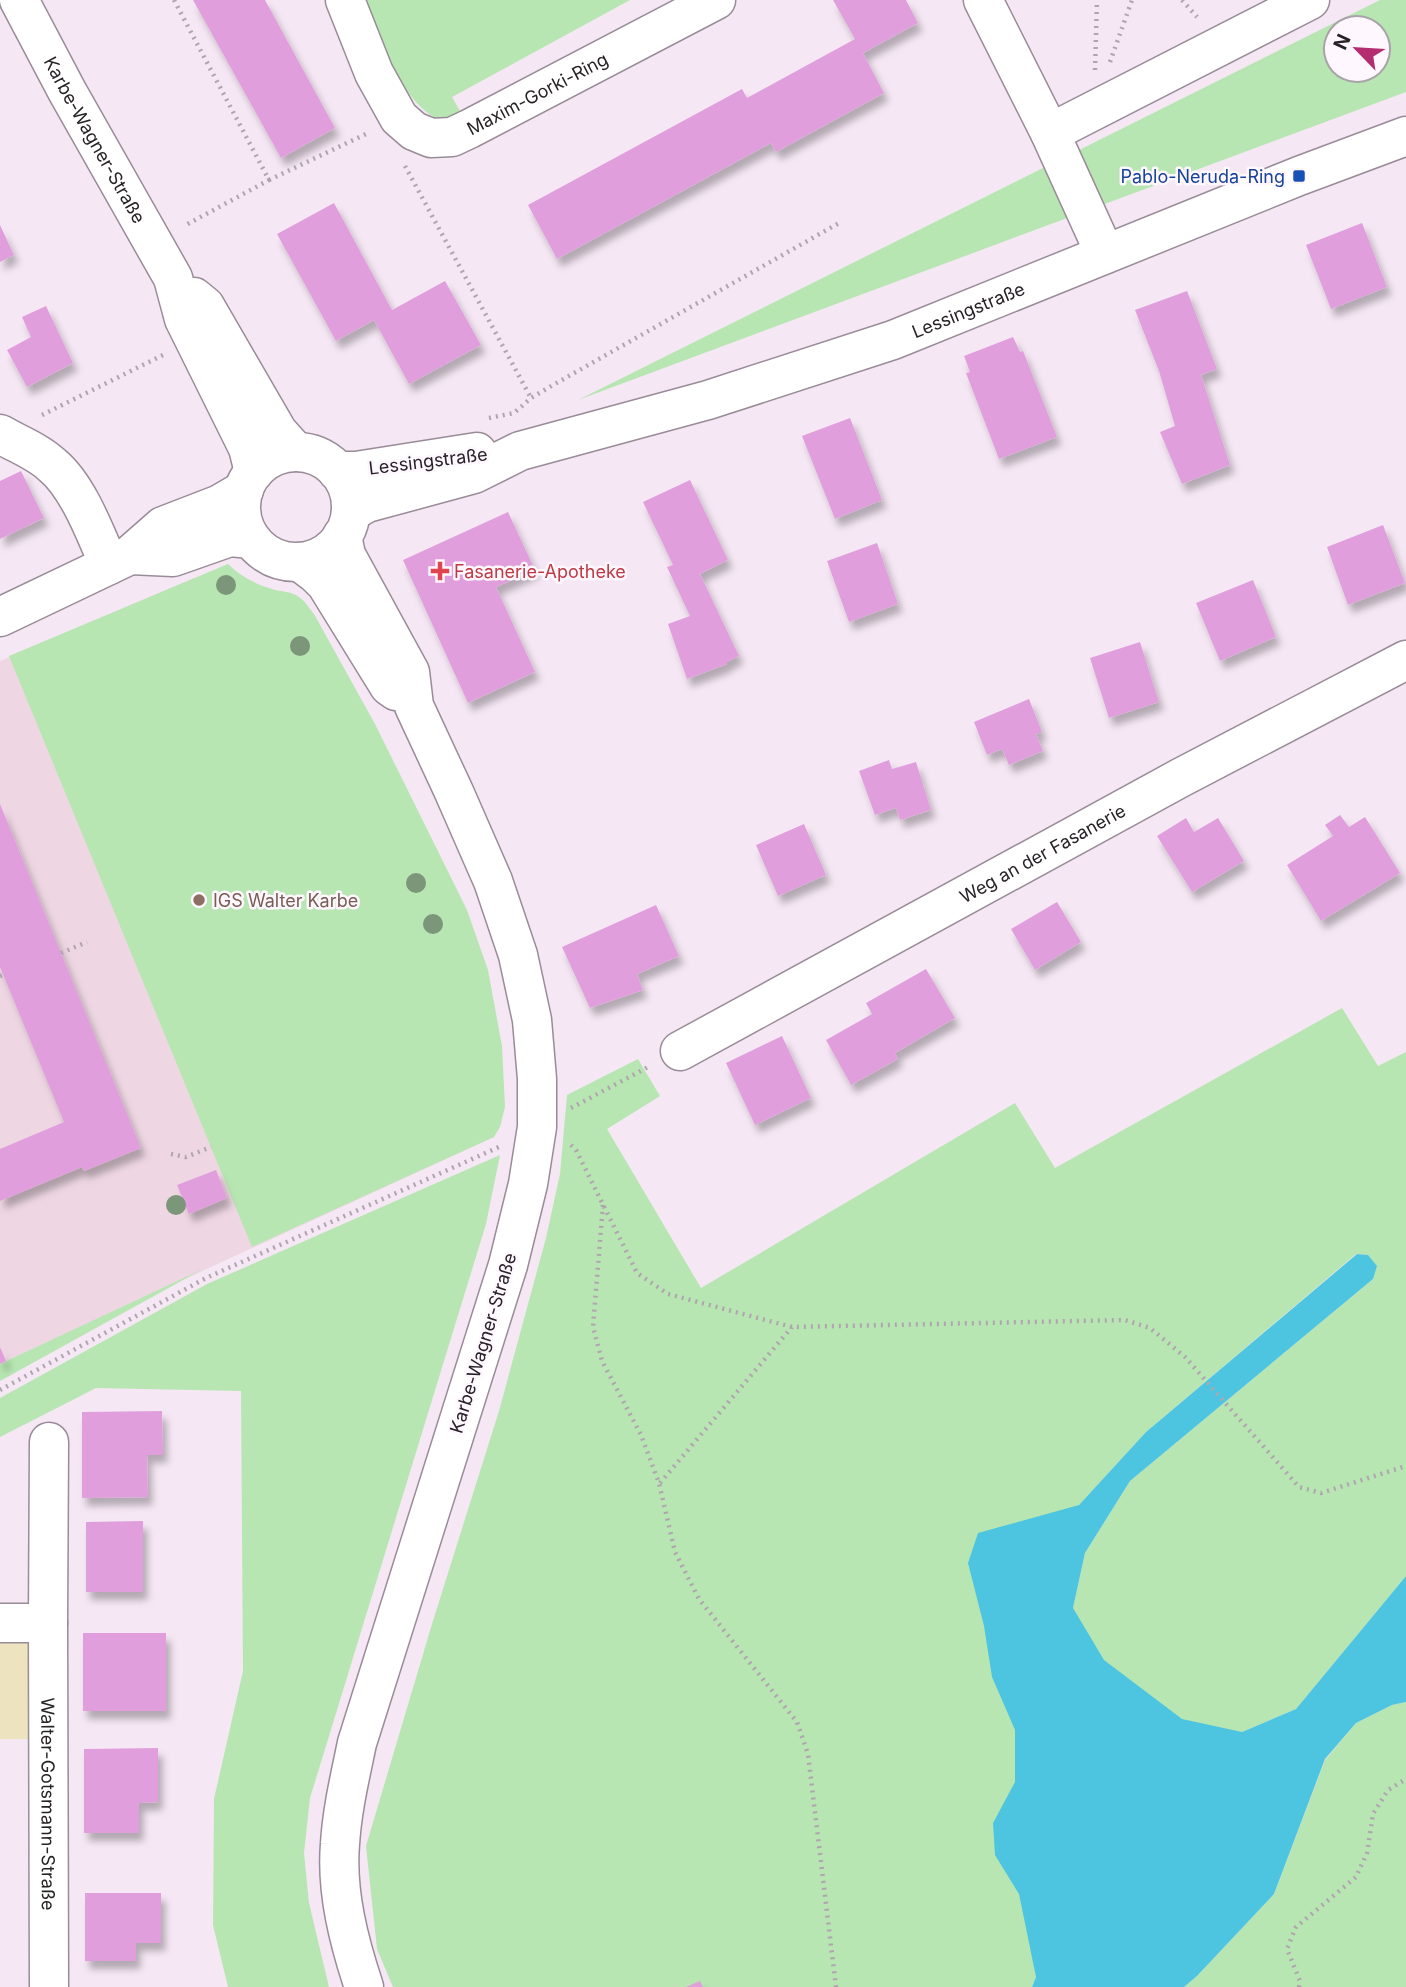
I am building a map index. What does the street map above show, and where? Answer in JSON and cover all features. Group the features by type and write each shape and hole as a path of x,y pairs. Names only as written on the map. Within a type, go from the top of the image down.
{"street":[{"name":"Karbe-Wagner-Straße","path":"19,0 173,278 184,319 248,448 249,481"},
{"name":"Maxim-Gorki-Ring","path":"345,0 374,73 399,118 414,131 431,138 452,136 469,129 716,0"},
{"path":"983,0 1050,132 1105,254"},
{"path":"1050,132 1310,0"},
{"name":"Lessingstraße","path":"346,524 367,503 474,474 520,451 708,400 893,340 1299,176 1406,136"},
{"name":"Karbe-Wagner-Straße","path":"173,278 205,306 278,432 296,452"},
{"path":"7,438 36,453 59,471 120,560"},
{"name":"Lessingstraße","path":"337,471 356,471 470,453 520,451"},
{"path":"0,617 120,560 163,526 220,504 249,481 266,461 276,456 296,452 320,458 337,471 346,486 346,524 332,548 321,556 289,562 273,557 259,548 251,539 242,518 241,500 249,481"},
{"name":"Karbe-Wagner-Straße","path":"346,524 346,555 410,672 414,706 491,878 518,955 532,1020 537,1079 537,1127 528,1184 508,1265 357,1743 344,1803 339,1847 341,1892 352,1950 364,1987"},
{"path":"120,560 173,557 230,537 251,539"},
{"name":"Karbe-Wagner-Straße","path":"300,562 326,584 389,686 414,706"},
{"name":"Weg an der Fasanerie","path":"680,1051 1180,778 1406,660"},
{"name":"Walter-Gotsmann-Straße","path":"49,1442 49,1987"},
{"path":"0,1623 48,1623"}],"path":[{"path":"174,0 269,180"},
{"path":"1094,110 1097,0"},
{"path":"1094,110 1132,0"},
{"path":"181,228 269,180 399,118"},
{"path":"402,161 531,398"},
{"path":"514,413 531,398 839,223"},
{"path":"7,438 28,422 174,349"},
{"path":"61,953 87,942"},
{"path":"569,1110 680,1051"},
{"path":"568,1143 576,1150 637,1273 668,1294 792,1327 1125,1320 1150,1328 1185,1357 1299,1487 1321,1493 1406,1466"},
{"path":"0,1390 206,1278 501,1146"},
{"path":"171,1154 186,1157 211,1147"},
{"path":"603,1205 593,1326 602,1361 642,1436 659,1483 675,1552 699,1599 797,1722 808,1754 836,1987"},
{"path":"659,1483 792,1327"},
{"path":"1299,1987 1300,1981 1287,1949 1296,1927 1356,1877 1367,1853 1373,1814 1388,1790 1406,1779"}],"shaded area":[{"name":"IGS Walter Karbe","path":"194,578 494,1137 0,1364 0,661"}],"green space":[{"path":"362,0 630,0 452,97 464,118 449,122 433,116 419,105 407,90 385,52"},
{"path":"1380,0 1406,0 1406,92 578,400 1322,29 1322,84 1392,84 1392,14 1352,14"},
{"name":"IGS Walter Karbe","path":"228,564 254,582 293,594 305,603 314,614 375,724 467,910 488,970 502,1046 505,1107 500,1127 494,1137 252,1247 9,656"},
{"path":"1342,1008 1378,1066 1406,1052 1406,1576 1296,1709 1242,1732 1036,1977 1032,1987 393,1987 377,1949 366,1846 499,1411 546,1238 560,1174 567,1095 638,1059 660,1096 607,1129 701,1288 1015,1103 1055,1168","holes":["1356,1254 1368,1255 1373,1279 1130,1481 1085,1553 1073,1608 1079,1505 1146,1432"]},
{"path":"500,1155 486,1224 310,1798 304,1853 309,1903 329,1987 228,1987 213,1925 214,1799 243,1671 241,1391 96,1388 0,1437 0,1398 207,1284"},
{"path":"203,1269 0,1381 0,1364"},
{"path":"1406,1702 1406,1987 1184,1987 1274,1894 1325,1760 1356,1723 1392,1705"}],"sand":[{"path":"0,1636 30,1636 31,1739 0,1739"}],"water":[{"path":"1357,1254 1368,1255 1377,1266 1373,1279 1130,1481 1085,1553 1073,1608 1104,1660 1182,1719 1242,1732 1296,1709 1406,1576 1406,1702 1392,1705 1356,1723 1325,1759 1274,1894 1184,1987 1032,1987 1036,1977 1019,1894 995,1855 993,1823 1015,1782 1015,1730 992,1677 984,1626 968,1563 978,1533 1079,1505 1146,1432"}],"building":[{"path":"193,0 265,0 335,128 281,158"},
{"path":"833,0 906,0 918,23 863,53 884,93 776,152 771,143 557,259 528,205 742,89 747,98 855,39"},
{"path":"334,203 392,310 445,281 481,345 409,384 374,320 336,341 277,234"},
{"path":"1362,223 1387,287 1331,309 1306,245"},
{"path":"0,225 14,255 0,262"},
{"path":"1187,291 1217,369 1201,375 1230,465 1182,484 1160,432 1175,426 1159,371 1135,310"},
{"path":"46,306 73,363 27,387 7,350 31,337 22,317"},
{"path":"1013,337 1020,352 1023,351 1057,437 999,459 966,373 970,372 964,356"},
{"path":"850,418 882,500 835,519 802,436"},
{"path":"21,471 44,518 0,539 0,481"},
{"path":"690,480 728,560 700,574 739,656 727,664 687,679 668,624 690,616 667,567 673,565 643,502"},
{"path":"508,512 535,570 496,587 535,672 468,703 403,560"},
{"path":"1383,525 1405,583 1348,605 1327,547"},
{"path":"877,543 898,604 849,622 827,561"},
{"path":"1253,580 1276,637 1220,661 1196,603"},
{"path":"1140,642 1159,702 1109,718 1090,658"},
{"path":"1029,699 1042,732 1036,734 1043,751 1009,765 1002,749 987,755 974,722"},
{"path":"889,760 892,769 916,762 931,810 900,820 896,808 875,815 859,771"},
{"path":"0,804 141,1148 84,1171 82,1167 0,1201 0,1149 64,1122 0,967"},
{"path":"1340,815 1349,827 1365,817 1400,873 1321,921 1287,865 1333,836 1325,825"},
{"path":"1186,818 1194,832 1218,818 1244,861 1192,892 1157,836"},
{"path":"804,824 826,875 778,896 756,845"},
{"path":"1057,902 1081,942 1035,970 1011,929"},
{"path":"656,905 679,956 637,974 643,990 590,1008 562,947"},
{"path":"926,969 955,1018 895,1053 898,1059 851,1085 826,1040 872,1014 866,1003"},
{"path":"782,1036 811,1098 755,1125 726,1063"},
{"path":"216,1170 227,1198 189,1214 177,1185"},
{"path":"0,1347 6,1361 0,1364"},
{"path":"162,1411 163,1455 147,1455 148,1497 82,1498 82,1412"},
{"path":"143,1521 143,1592 86,1592 86,1522"},
{"path":"83,1633 166,1633 166,1711 83,1711"},
{"path":"158,1748 158,1802 139,1803 139,1833 84,1833 84,1749"},
{"path":"85,1893 161,1893 161,1943 136,1943 136,1961 85,1961"},
{"path":"700,1981 703,1987 686,1987"}],"place":[{"name":"Pablo-Neruda-Ring","path":"1299,176"},
{"name":"Fasanerie-Apotheke","path":"440,571"},
{"name":"IGS Walter Karbe","path":"199,900"}]}
